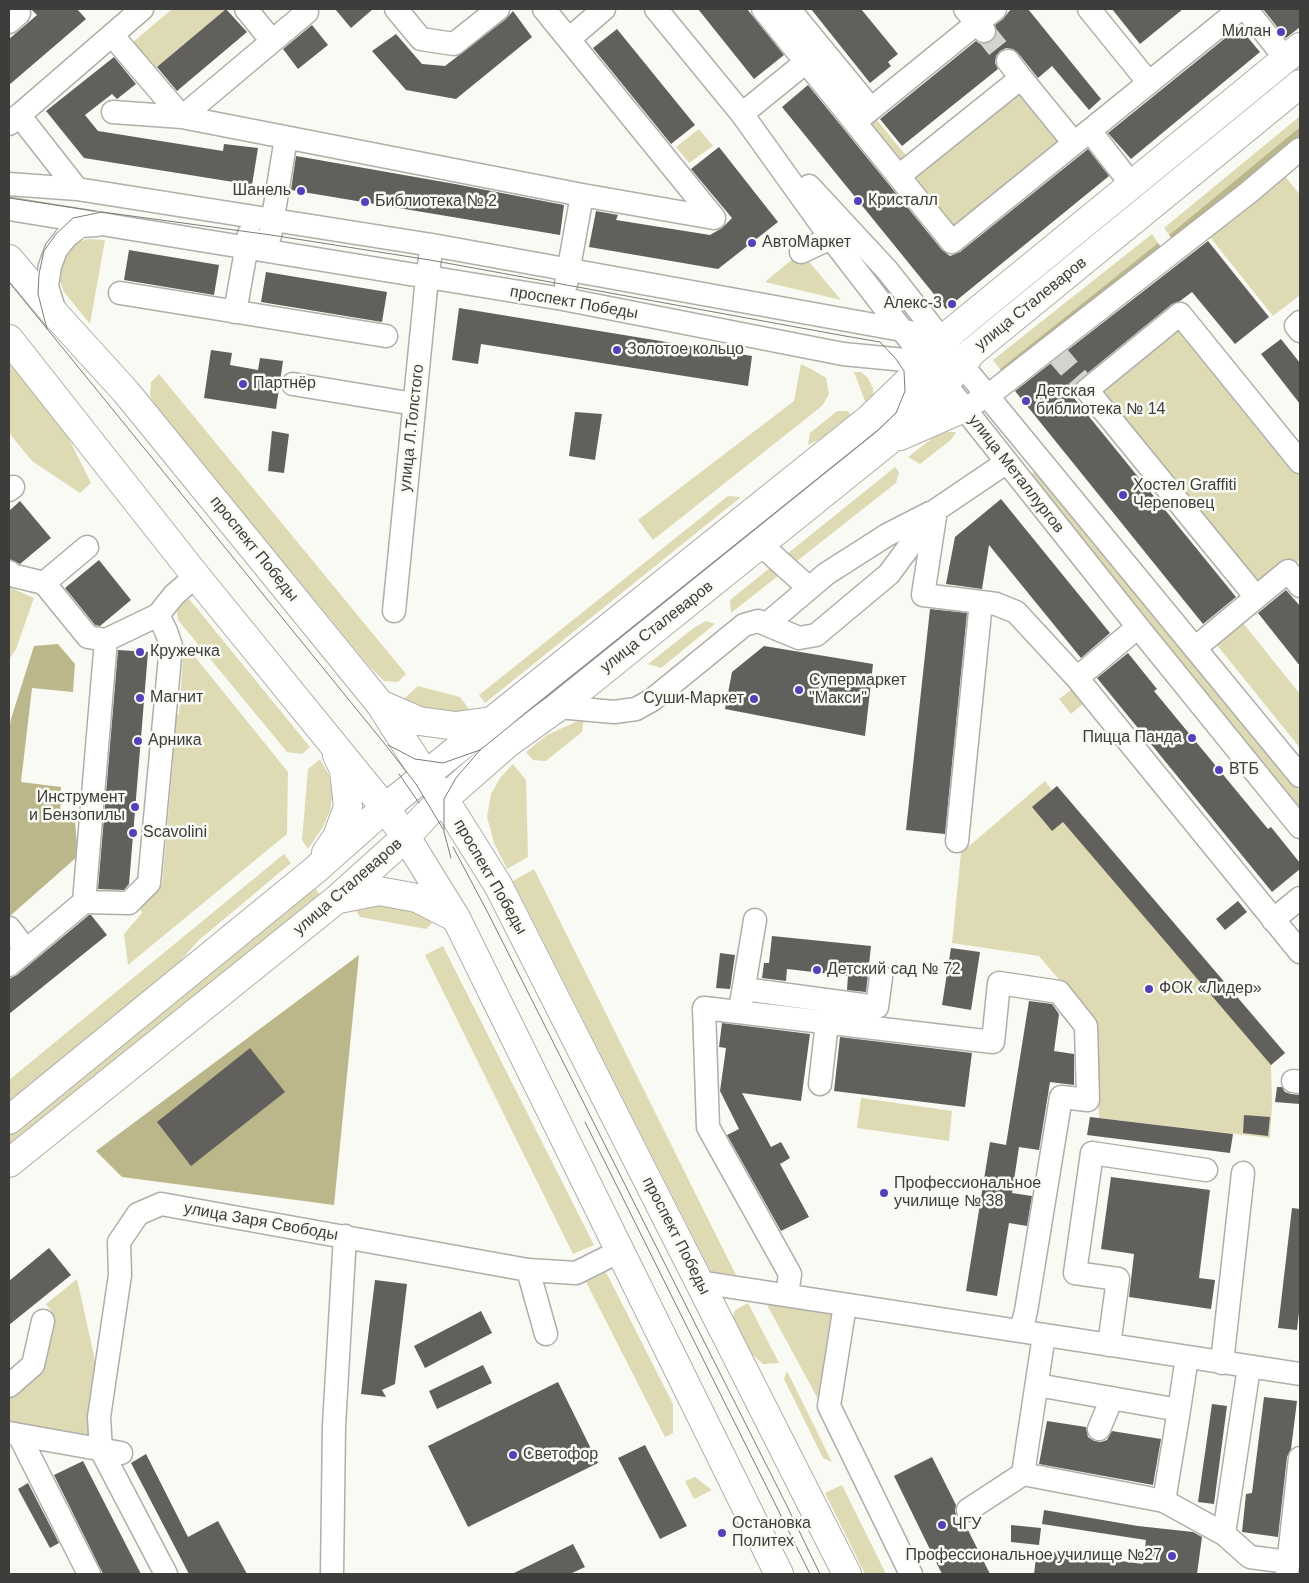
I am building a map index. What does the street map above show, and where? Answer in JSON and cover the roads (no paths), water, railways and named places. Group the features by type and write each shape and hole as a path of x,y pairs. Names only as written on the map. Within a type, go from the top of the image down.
{"main road":[{"name":"улица Сталеваров","path":"9,1120 315,870 386,808 869,419 928,362 944,340 1293,53"},
{"name":"улица Сталеваров","path":"9,1163 337,899 406,837 427,814 508,743 558,707 887,442 954,374 972,352 1300,84"},
{"name":"проспект Победы","path":"9,259 56,316 126,392 380,704 426,776 444,799 498,885 847,1574"},
{"path":"9,338 196,576 386,808 406,837 456,918 779,1574"},
{"path":"887,442 964,408"},
{"path":"380,704 419,721 456,726 492,722"},
{"path":"315,870 337,837 348,807 344,770 331,743"},
{"path":"337,899 379,891 417,898 456,918"}],"street":[{"path":"9,22 19,13 15,9"},
{"path":"77,189 14,120 142,9"},
{"path":"246,9 272,41"},
{"path":"396,9 420,39 454,44 498,9"},
{"path":"113,112 182,117 582,195 714,218 544,9"},
{"path":"569,39 604,9"},
{"name":"улица Металлургов","path":"656,9 742,114 887,270 944,340 964,408 1300,827"},
{"path":"763,9 814,55 863,116 899,176 952,242 1240,9"},
{"path":"789,9 814,55"},
{"path":"863,116 975,21 995,9"},
{"path":"1089,9 1149,83"},
{"path":"1246,9 1293,53"},
{"path":"182,117 307,12"},
{"path":"112,35 182,117"},
{"path":"742,114 814,55"},
{"path":"899,176 1014,69 1132,184"},
{"name":"улица Металлургов","path":"742,114 831,238 928,362"},
{"path":"268,252 286,138"},
{"path":"964,408 989,395 1053,349 1300,149"},
{"name":"проспект Победы","path":"9,184 77,189 432,245 902,330 944,340"},
{"path":"563,299 582,195"},
{"name":"проспект Победы","path":"9,209 563,299 843,354 928,362 954,374"},
{"path":"235,312 250,217"},
{"path":"56,316 47,286 50,266 56,250 66,237 80,226 110,224"},
{"path":"801,252 831,238"},
{"name":"улица Л.Толстого","path":"394,611 427,278 432,245"},
{"path":"120,293 386,336"},
{"path":"1256,597 1084,386 1180,314 1300,462"},
{"path":"1300,322 1296,326 1300,331"},
{"name":"улица Металлургов","path":"954,374 989,395 1300,776"},
{"path":"293,384 414,404"},
{"path":"767,624 826,574 887,535 936,510 1007,462"},
{"path":"936,510 923,595 996,604 1016,612 1077,678 1300,952"},
{"path":"558,707 614,712 636,709 652,700 744,625 758,621 799,638 816,635 888,574 936,510"},
{"path":"760,544 809,588"},
{"path":"44,583 87,547"},
{"path":"9,572 11,575 44,583 88,637 106,640 158,616 174,595 196,576"},
{"path":"1195,648 1256,597 1296,572"},
{"path":"957,841 981,602"},
{"path":"9,964 84,902 129,903 150,883 171,646 158,616"},
{"path":"1077,678 1138,627"},
{"path":"84,902 106,640"},
{"path":"1273,920 1300,898"},
{"path":"739,1012 755,920"},
{"path":"9,928 26,950"},
{"path":"744,989 877,1006 881,977"},
{"path":"787,1295 790,1274 708,1127 704,1008 993,1042 999,983 1060,992 1086,1026 1088,1100 1061,1098 1021,1331"},
{"path":"820,1084 827,1023"},
{"path":"1109,1345 1118,1279 1075,1273 1092,1153 1206,1170"},
{"path":"1222,1363 1243,1173"},
{"name":"улица Заря Свободы","path":"111,1451 98,1417 120,1275 119,1242 138,1214 161,1204 528,1270 576,1273 620,1251"},
{"path":"332,1574 334,1426 345,1236"},
{"path":"528,1270 546,1334"},
{"path":"699,1282 1222,1363 1300,1374 1300,1370"},
{"path":"845,1305 829,1406 911,1574"},
{"path":"9,1386 33,1365 43,1321"},
{"path":"1023,1474 1044,1334"},
{"path":"1164,1501 1188,1358"},
{"path":"1224,1534 1249,1366"},
{"path":"1037,1385 1179,1410"},
{"path":"1099,1429 1112,1398"},
{"path":"14,1434 111,1451 166,1574"},
{"path":"14,1434 89,1574"},
{"path":"968,1510 1023,1474 1164,1501 1224,1534 1250,1557 1288,1568 1300,1458"}],"tunnel":[{"path":"984,31 1008,61"},
{"path":"1055,352 1081,382"}],"tram line":[{"path":"9,198 95,211"},
{"path":"47,329 38,294 39,274 44,251 56,234 73,218 102,212 271,235 430,260 880,342 896,359 904,371 905,391 896,413 878,430 480,750 456,778 444,799 444,832 451,858"},
{"path":"9,282 384,743 416,784 443,829"},
{"path":"388,745 415,759 443,763 480,750"},
{"path":"399,774 419,803"},
{"path":"453,847 488,913 820,1574"},
{"path":"585,1122 810,1574"}],"place":[{"name":"Милан","path":"1281,32"},
{"name":"Шанель","path":"301,191"},
{"name":"Кристалл","path":"858,201"},
{"name":"Библиотека № 2","path":"365,202"},
{"name":"АвтоМаркет","path":"752,243"},
{"name":"Алекс-3","path":"952,304"},
{"name":"Золотое кольцо","path":"617,350"},
{"name":"Партнёр","path":"243,384"},
{"name":"Детская библиотека № 14","path":"1026,401"},
{"name":"Хостел Graffiti Череповец","path":"1123,495"},
{"name":"Кружечка","path":"140,652"},
{"name":"Супермаркет \"Макси\"","path":"799,690"},
{"name":"Магнит","path":"140,698"},
{"name":"Суши-Маркет","path":"754,699"},
{"name":"Пицца Панда","path":"1192,738"},
{"name":"Арника","path":"138,741"},
{"name":"ВТБ","path":"1219,770"},
{"name":"Инструмент и Бензопилы","path":"135,807"},
{"name":"Scavolini","path":"133,833"},
{"name":"Детский сад № 72","path":"817,970"},
{"name":"ФОК «Лидер»","path":"1149,989"},
{"name":"Профессиональное училище № 38","path":"884,1193"},
{"name":"Светофор","path":"513,1455"},
{"name":"ЧГУ","path":"942,1525"},
{"name":"Остановка Политех","path":"722,1533"},
{"name":"Профессиональное училище №27","path":"1172,1556"}]}
